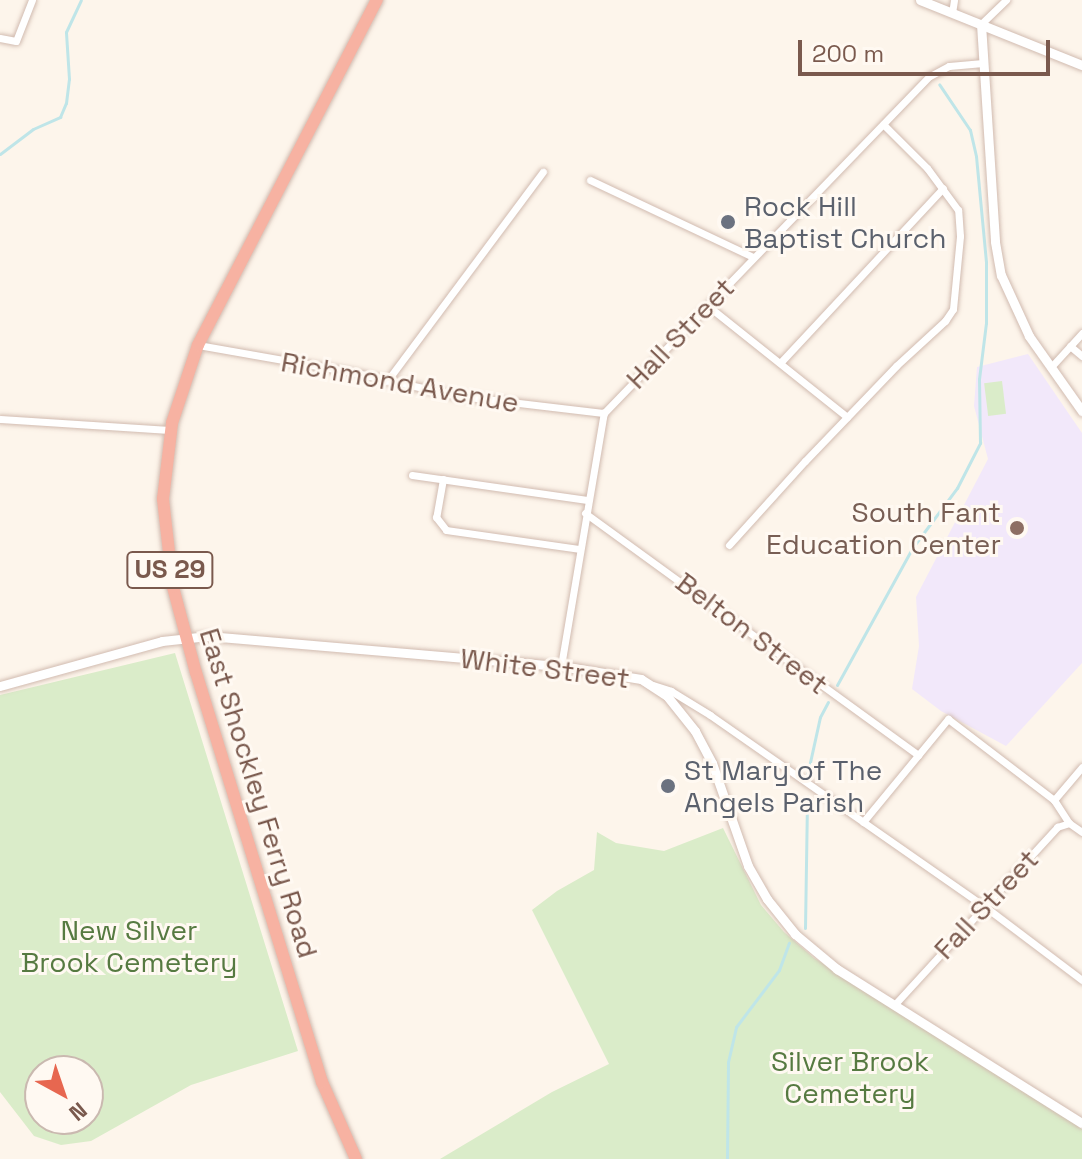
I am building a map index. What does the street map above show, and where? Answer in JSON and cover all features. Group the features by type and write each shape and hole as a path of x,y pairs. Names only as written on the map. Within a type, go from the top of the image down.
{"highway":[{"name":"East Shockley Ferry Road","path":"356,1159 315,1060 186,637 173,587 164,526 163,485 170,430 198,345 377,0"}],"street":[{"path":"0,38 16,41 32,0"},
{"path":"920,0 1082,65"},
{"path":"952,13 954,0"},
{"path":"1006,0 981,24 999,264 1018,317 1082,411"},
{"name":"Hall Street","path":"561,666 604,413 939,69 969,62 983,63"},
{"path":"729,545 847,417 945,321 953,309 960,219 953,199 883,124"},
{"path":"387,381 543,172"},
{"path":"590,180 753,257"},
{"path":"780,363 943,188"},
{"path":"708,306 847,417"},
{"path":"1051,367 1082,333"},
{"name":"Richmond Avenue","path":"198,345 459,396 604,413"},
{"path":"1070,346 1082,356"},
{"path":"0,419 170,430"},
{"path":"412,475 587,500"},
{"path":"443,479 436,517 446,530 579,549"},
{"name":"Belton Street","path":"585,513 918,755"},
{"name":"White Street","path":"0,686 186,637 241,637 561,666 624,674 651,684 678,707 695,731 712,763 748,866 775,911 795,934 837,969 896,1003 1082,1123"},
{"path":"651,684 687,699 984,906 1082,980"},
{"path":"863,822 948,719 1054,800 1069,823 1082,832"},
{"path":"1054,800 1082,767"},
{"name":"Fall Street","path":"896,1003 1057,827 1069,823"}],"shaded area":[{"name":"South Fant Education Center","path":"1028,354 1082,433 1082,663 1006,746 941,711 912,689 919,646 916,597 988,459 974,406 977,367"}],"green space":[{"path":"1002,381 1006,414 988,416 984,383"},
{"name":"New Silver Brook Cemetery","path":"175,653 298,1051 191,1085 104,1134 104,1055 24,1055 24,1123 0,1092 0,695"},
{"name":"Silver Brook Cemetery","path":"723,828 761,905 784,932 814,958 1009,1077 1082,1129 1082,1159 440,1159 552,1092 609,1064 532,910 557,891 594,870 597,832 616,843 664,851"},
{"name":"New Silver Brook Cemetery","path":"102,1135 91,1141 61,1145 34,1136"}],"waterway":[{"path":"0,154 33,129 60,117 66,103 69,79 66,32 81,0"},
{"path":"837,685 913,547 957,488 980,443 979,379 986,323 986,262 976,156 970,130 939,84"},
{"path":"807,776 820,717 828,702"},
{"path":"805,928 807,796"},
{"path":"727,1159 728,1062 736,1027 779,970 789,943"}],"place":[{"name":"Rock Hill Baptist Church","path":"728,222"},
{"name":"South Fant Education Center","path":"1017,528"},
{"name":"St Mary of The Angels Parish","path":"668,786"}]}
